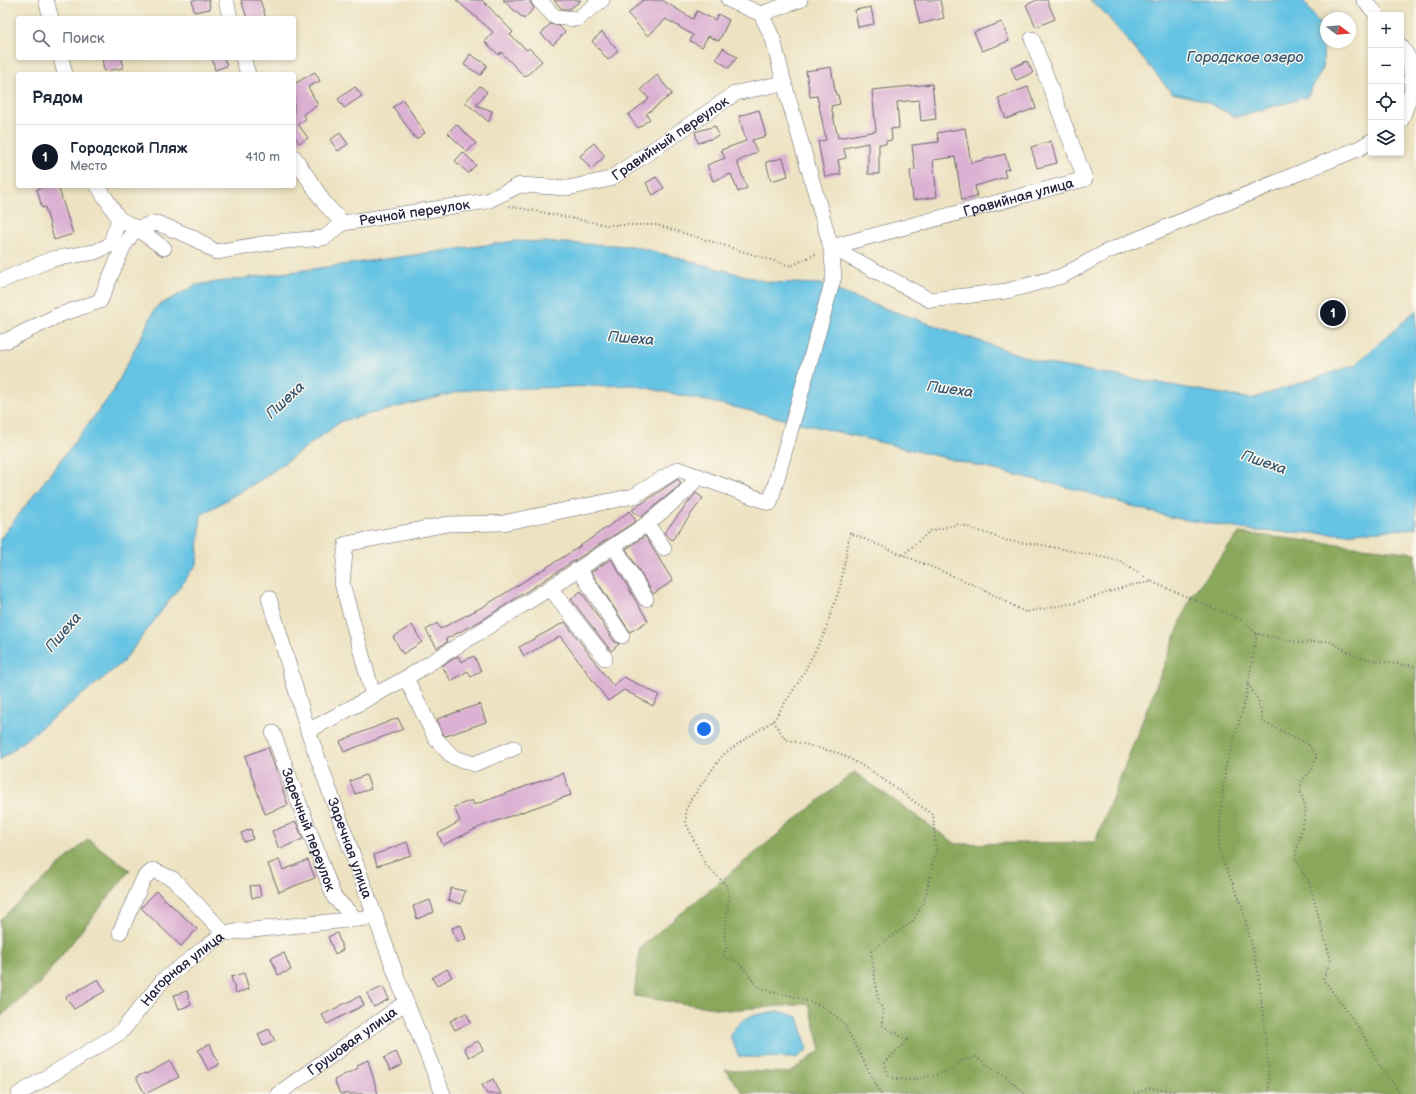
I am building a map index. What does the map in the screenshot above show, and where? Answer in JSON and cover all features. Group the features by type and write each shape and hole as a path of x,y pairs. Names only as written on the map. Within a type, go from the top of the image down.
{"street":[{"path":"46,0 50,16"},
{"path":"226,0 230,16"},
{"path":"539,0 555,17 577,19 602,0"},
{"path":"373,695 342,583 346,544 448,524 503,523 634,496 678,469 770,503 834,276 830,247 784,84 773,39 761,14 729,0"},
{"path":"761,14 800,0"},
{"path":"1364,0 1374,12"},
{"name":"Гравийная улица","path":"830,247 1085,179 1032,39"},
{"path":"1401,120 1412,90 1410,60 1402,48"},
{"path":"62,60 64,72"},
{"path":"244,60 247,72"},
{"name":"Гравийный переулок","path":"487,202 520,185 568,188 610,179 736,93 784,84"},
{"path":"830,247 930,300 1007,291 1062,276 1106,252 1360,148 1368,143"},
{"path":"0,342 8,340 59,315 100,301 123,247 136,228 157,223 192,237 216,252 274,242 324,238 343,223 325,204 296,160"},
{"path":"99,188 119,219 136,228 164,248"},
{"name":"Речной переулок","path":"343,223 487,202"},
{"path":"0,281 52,259 95,252 110,245 119,219"},
{"path":"308,731 406,678 550,588 647,524 684,493 699,476"},
{"path":"647,524 664,548"},
{"path":"614,546 646,598"},
{"path":"579,569 622,636"},
{"path":"550,588 604,658"},
{"name":"Заречная улица","path":"269,598 308,731 406,1002 443,1094"},
{"path":"406,678 436,739 453,757 474,764 514,748"},
{"name":"Заречный переулок","path":"273,733 334,897 356,919"},
{"path":"120,932 144,878 153,870 173,879 224,933"},
{"name":"Нагорная улица","path":"19,1094 121,1032 163,980 224,933 376,917"},
{"name":"Грушовая улица","path":"278,1094 406,1002"}],"path":[{"path":"487,202 606,225 657,225 790,266 830,247"},
{"path":"903,555 930,532 958,524 1008,541 1042,545 1120,561 1152,582 1242,620 1257,634 1301,643 1329,641 1357,657 1416,666"},
{"path":"881,1094 843,1022 822,1006 793,996 771,992 757,986 742,966 734,960 723,957 727,947 724,937 729,896 726,885 705,864 686,824 686,810 691,799 722,756 739,742 773,721 800,680 824,634 840,587 850,533 977,586 1025,612 1075,602 1131,585 1152,582"},
{"path":"1257,634 1245,702 1225,770 1218,848 1242,906 1258,970 1268,1062 1269,1094"},
{"path":"1248,684 1258,700 1263,722 1308,744 1317,756 1311,772 1302,780 1300,790 1306,810 1295,858 1309,882 1331,961 1323,979 1360,1029 1381,1068 1401,1094"},
{"path":"773,721 785,739 841,754 870,770 933,815 936,849 924,902 912,922 871,951 877,994 882,1012 882,1025 907,1040 885,1063 888,1077 908,1080 930,1076 950,1071 961,1061 976,1057 997,1070 1026,1094"},
{"path":"1134,1094 1150,1088 1175,1092 1178,1094"},
{"path":"1208,1094 1214,1092 1218,1094"}],"green space":[{"path":"1239,533 1416,553 1416,1094 744,1094 725,1070 789,1073 821,1050 809,1004 728,1010 634,996 640,947 854,772 956,844 1095,842 1191,596"},
{"path":"88,839 130,870 39,984 0,1017 0,920"}],"water":[{"name":"Городское озеро","path":"1090,0 1303,0 1320,25 1320,48 1324,48 1323,68 1307,97 1236,117 1203,100 1172,93 1102,10"},
{"name":"Пшеха","path":"515,241 633,246 768,282 821,284 858,299 1043,363 1251,399 1355,365 1416,310 1416,528 1342,534 1255,531 1169,517 1078,490 734,407 633,385 466,390 342,421 265,477 201,515 197,564 122,663 0,760 0,539 113,392 156,307 196,285"},
{"path":"779,1011 798,1017 808,1050 796,1058 739,1057 730,1036 739,1023 750,1017"}],"building":[{"path":"192,0 209,0 210,9 194,12"},
{"path":"241,0 260,0 265,16 246,16"},
{"path":"456,0 482,0 513,32 510,35 527,50 529,48 542,61 525,77 501,52 499,55 485,42 493,32"},
{"path":"503,0 529,0 534,8 524,19"},
{"path":"554,0 581,0 570,9 562,9"},
{"path":"643,0 662,0 693,19 697,11 715,20 718,14 729,20 719,41 708,36 702,47 690,41 693,35 666,19 648,36 628,14"},
{"path":"914,0 940,0 944,18 920,24"},
{"path":"1037,0 1047,0 1055,19 1036,27 1026,5"},
{"path":"871,7 874,24 858,27 855,10"},
{"path":"1002,22 1009,41 982,51 974,32"},
{"path":"550,24 559,26 565,32 553,45 541,34"},
{"path":"602,32 618,51 608,60 592,41"},
{"path":"723,48 737,57 729,68 716,59"},
{"path":"470,54 487,65 481,75 464,65"},
{"path":"102,60 122,60 123,68 104,71"},
{"path":"212,60 225,60 227,66 215,70"},
{"path":"1027,61 1033,73 1016,80 1011,68"},
{"path":"831,67 836,95 838,95 840,104 831,106 838,138 876,131 872,90 932,84 936,119 921,121 919,100 897,102 899,128 891,129 892,140 886,141 886,144 879,144 879,174 868,174 868,143 844,148 846,158 838,160 841,174 825,177 818,142 826,140 817,96 810,97 806,71"},
{"path":"315,72 320,81 308,87 318,105 303,114 306,119 298,124 308,138 299,143 296,138 296,83"},
{"path":"657,75 672,94 646,114 650,119 638,128 628,115 649,99 641,89"},
{"path":"480,86 487,92 476,105 492,111 489,122 465,102"},
{"path":"355,87 362,96 344,108 338,99"},
{"path":"1028,87 1036,108 1006,119 998,98"},
{"path":"403,100 425,133 416,139 393,107"},
{"path":"759,110 766,136 752,140 757,152 737,162 747,188 738,192 731,174 713,181 707,165 725,158 721,150 746,141 739,116"},
{"path":"456,124 476,143 467,152 448,133"},
{"path":"715,126 719,136 698,143 695,132"},
{"path":"965,128 971,163 1005,154 1009,169 1004,170 1006,177 975,186 977,197 962,200 955,157 933,160 937,197 913,200 910,171 915,170 912,145 939,142 937,133"},
{"path":"340,133 348,144 338,151 330,140"},
{"path":"1051,141 1057,163 1037,168 1031,147"},
{"path":"594,143 605,156 591,169 580,156"},
{"path":"463,152 476,165 468,173 455,161"},
{"path":"783,158 788,176 771,181 766,162"},
{"path":"656,177 664,188 653,195 646,183"},
{"path":"59,188 73,234 54,240 45,207 42,208 37,189"},
{"path":"678,479 681,483 678,487 641,517 632,510"},
{"path":"696,493 703,498 672,540 664,533"},
{"path":"630,511 636,521 482,620 446,639 447,642 437,648 426,630 437,623 440,629 486,605 576,549"},
{"path":"645,536 673,581 653,594 626,549"},
{"path":"611,559 648,621 630,632 591,572"},
{"path":"581,591 614,641 619,644 611,651 571,599"},
{"path":"565,622 613,686 624,677 659,695 653,706 624,690 608,701 560,636 524,656 519,647"},
{"path":"412,625 422,642 403,654 393,637"},
{"path":"458,656 461,662 474,656 481,671 471,677 468,671 451,681 442,666"},
{"path":"480,704 486,722 446,736 443,734 437,719"},
{"path":"398,718 403,729 344,752 340,741"},
{"path":"268,747 288,805 265,814 245,756"},
{"path":"563,773 571,795 482,826 443,845 438,834 460,821 454,807 472,800 474,805"},
{"path":"366,775 371,789 355,794 350,781"},
{"path":"296,822 303,839 279,849 272,831"},
{"path":"251,829 253,839 244,842 241,833"},
{"path":"407,842 411,855 377,866 374,855"},
{"path":"279,860 283,870 308,860 315,878 279,892 268,864"},
{"path":"259,885 261,897 252,898 250,886"},
{"path":"451,888 465,891 461,904 448,900"},
{"path":"156,891 197,929 181,946 141,908"},
{"path":"430,900 434,912 417,919 413,906"},
{"path":"461,925 466,939 457,942 452,928"},
{"path":"337,933 343,950 335,954 328,937"},
{"path":"284,953 291,970 278,975 271,958"},
{"path":"447,969 452,977 437,986 432,978"},
{"path":"244,973 249,989 236,993 231,977"},
{"path":"98,979 105,991 74,1009 66,997"},
{"path":"383,987 389,999 374,1007 367,994"},
{"path":"187,991 191,1005 179,1009 174,995"},
{"path":"360,996 364,1005 327,1024 322,1015"},
{"path":"466,1013 471,1022 455,1030 450,1021"},
{"path":"269,1029 275,1041 263,1046 258,1034"},
{"path":"478,1041 483,1050 469,1057 464,1048"},
{"path":"210,1044 219,1065 208,1070 198,1050"},
{"path":"396,1052 402,1065 390,1071 384,1058"},
{"path":"368,1060 378,1094 340,1094 334,1080 358,1068 357,1065"},
{"path":"170,1061 179,1077 145,1094 136,1077 145,1073 146,1074"},
{"path":"493,1079 501,1094 487,1094 482,1085"}],"place":[{"name":"Городской Пляж","path":"1333,313"}]}
